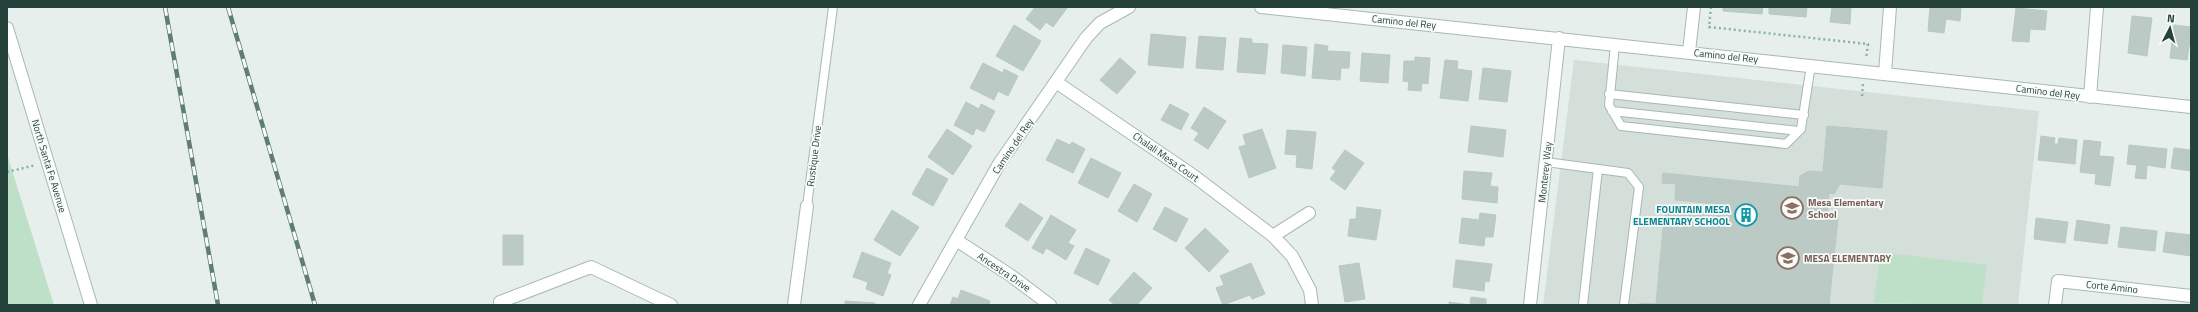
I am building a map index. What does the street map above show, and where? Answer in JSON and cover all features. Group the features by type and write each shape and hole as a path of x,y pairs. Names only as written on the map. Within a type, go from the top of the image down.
{"street":[{"name":"Camino del Rey","path":"919,305 999,164 1086,38 1100,23 1129,7"},
{"name":"Camino del Rey","path":"1262,7 2191,107"},
{"path":"1689,52 1694,7"},
{"path":"1885,73 1890,7"},
{"path":"2090,96 2097,7"},
{"name":"North Santa Fe Avenue","path":"7,28 92,305"},
{"name":"Monterey Way","path":"1530,305 1559,38"},
{"name":"Chalali Mesa Court","path":"1056,82 1194,176 1273,236 1292,256 1310,290 1312,305"},
{"name":"Rustique Drive","path":"794,305 807,206"},
{"path":"1273,236 1309,213"},
{"name":"Ancestra Drive","path":"956,240 1010,275 1050,305"},
{"path":"502,305 500,302 591,267 671,305"},
{"name":"Corte Amino","path":"2055,305 2058,281 2191,296"}],"lane":[{"name":"Rustique Drive","path":"807,206 833,7"},
{"path":"1615,45 1609,105 1622,126 1786,144 1802,129 1811,65"},
{"path":"1609,94 1804,115"},
{"path":"1612,111 1799,132"},
{"path":"1546,162 1628,173 1638,187 1624,305"},
{"path":"1583,305 1598,169"}],"path":[{"path":"1711,7 1709,27 1868,44 1862,96"},
{"path":"7,172 48,162"}],"shaded area":[{"name":"Mesa Elementary School","path":"1574,60 2039,111 2018,305 1543,305"}],"green space":[{"path":"7,154 54,305 7,305"},
{"path":"1880,252 1987,265 1982,305 1874,303"}],"building":[{"path":"1035,7 1067,8 1053,27 1046,22 1040,30 1026,19"},
{"path":"1723,7 1763,7 1762,14 1723,11"},
{"path":"1769,7 1807,7 1806,17 1769,14"},
{"path":"1832,7 1851,7 1850,24 1830,22"},
{"path":"1930,7 1961,7 1960,21 1946,19 1944,33 1928,31"},
{"path":"2016,8 2047,11 2045,30 2030,29 2029,42 2012,41"},
{"path":"2132,16 2152,18 2147,56 2128,53"},
{"path":"1014,25 1041,41 1023,71 996,56"},
{"path":"2174,25 2191,27 2191,46 2189,46 2187,60 2170,58"},
{"path":"1151,34 1186,37 1183,68 1148,65"},
{"path":"1199,36 1226,38 1223,70 1196,68"},
{"path":"1240,38 1252,39 1252,43 1268,44 1265,74 1237,72"},
{"path":"1315,44 1328,46 1327,51 1350,52 1349,68 1341,68 1340,80 1312,78"},
{"path":"1283,45 1307,47 1305,76 1281,73"},
{"path":"1362,53 1390,55 1388,83 1360,81"},
{"path":"1415,57 1430,58 1428,84 1422,83 1421,91 1408,90 1409,82 1403,81 1404,61 1415,61"},
{"path":"1120,58 1136,72 1117,94 1100,80"},
{"path":"1445,60 1458,61 1457,69 1472,71 1468,101 1440,98"},
{"path":"983,63 1003,73 1004,69 1018,76 1008,96 998,91 994,100 970,88"},
{"path":"1483,68 1511,71 1507,102 1479,99"},
{"path":"966,102 979,109 981,104 995,111 984,132 976,128 973,135 954,125"},
{"path":"1170,104 1189,114 1181,130 1161,120"},
{"path":"1204,107 1226,121 1208,149 1194,140 1199,133 1191,128"},
{"path":"1471,126 1506,130 1503,157 1468,152"},
{"name":"FOUNTAIN MESA ELEMENTARY SCHOOL","path":"1827,126 1887,131 1882,188 1840,184 1834,194 1829,193 1827,217 1838,218 1829,305 1639,305 1640,303 1656,304 1665,208 1705,212 1706,203 1675,200 1676,184 1662,183 1663,173 1799,187 1800,176 1809,171 1823,172"},
{"path":"947,129 972,146 953,175 928,157"},
{"path":"1262,129 1276,168 1249,178 1239,147 1246,145 1243,135"},
{"path":"1287,130 1316,132 1312,169 1296,167 1297,155 1285,154"},
{"path":"2041,136 2055,138 2054,144 2058,144 2059,138 2077,140 2075,164 2038,160"},
{"path":"1057,139 1070,145 1072,142 1085,149 1073,173 1046,160"},
{"path":"2084,140 2101,142 2099,156 2114,157 2110,186 2095,184 2096,174 2080,172"},
{"path":"2129,145 2167,149 2165,168 2147,165 2146,179 2135,178 2137,165 2127,164"},
{"path":"2174,148 2191,150 2191,171 2171,168"},
{"path":"1345,150 1364,163 1345,190 1330,179 1336,171 1332,168"},
{"path":"1091,158 1121,173 1108,198 1078,183"},
{"path":"927,168 948,179 933,206 912,194"},
{"path":"1464,171 1492,173 1490,186 1498,187 1497,203 1462,199"},
{"path":"1134,184 1152,194 1137,222 1118,211"},
{"path":"1020,203 1043,218 1028,241 1005,226"},
{"path":"1165,207 1188,219 1176,242 1153,229"},
{"path":"1357,207 1381,210 1376,240 1348,236 1350,219 1356,219"},
{"path":"892,210 919,227 900,256 874,240"},
{"path":"1480,213 1496,215 1493,237 1485,237 1484,246 1459,243 1462,218 1479,220"},
{"path":"1051,215 1076,230 1068,243 1074,246 1066,260 1046,248 1043,254 1032,248"},
{"path":"2036,218 2068,222 2065,243 2034,239"},
{"path":"2077,220 2110,225 2107,244 2074,240"},
{"path":"2121,227 2157,231 2155,251 2118,247"},
{"path":"1205,228 1229,251 1209,272 1185,248"},
{"path":"2166,232 2191,235 2191,256 2163,252"},
{"path":"503,235 523,235 523,265 503,265"},
{"path":"1086,248 1110,260 1098,285 1074,273"},
{"path":"862,252 891,263 887,273 891,275 883,296 866,289 868,282 853,277"},
{"path":"1456,260 1492,264 1489,282 1485,281 1484,291 1453,287"},
{"path":"1251,263 1265,294 1252,299 1250,295 1223,305 1216,288 1224,285 1220,276"},
{"path":"1359,263 1365,299 1345,302 1339,266"},
{"path":"1134,272 1152,288 1137,305 1115,305 1109,300"},
{"path":"961,290 990,301 989,305 950,305 953,297 958,299"},
{"path":"1471,297 1486,299 1486,305 1470,305"},
{"path":"845,301 875,303 875,305 845,305"},
{"path":"1449,302 1470,305 1449,305"}],"railway":[{"path":"165,7 218,305"},
{"path":"228,7 315,305"}],"place":[{"name":"Mesa Elementary School","path":"1792,208"},
{"name":"FOUNTAIN MESA ELEMENTARY SCHOOL","path":"1746,215"},
{"name":"MESA ELEMENTARY","path":"1788,258"}]}
